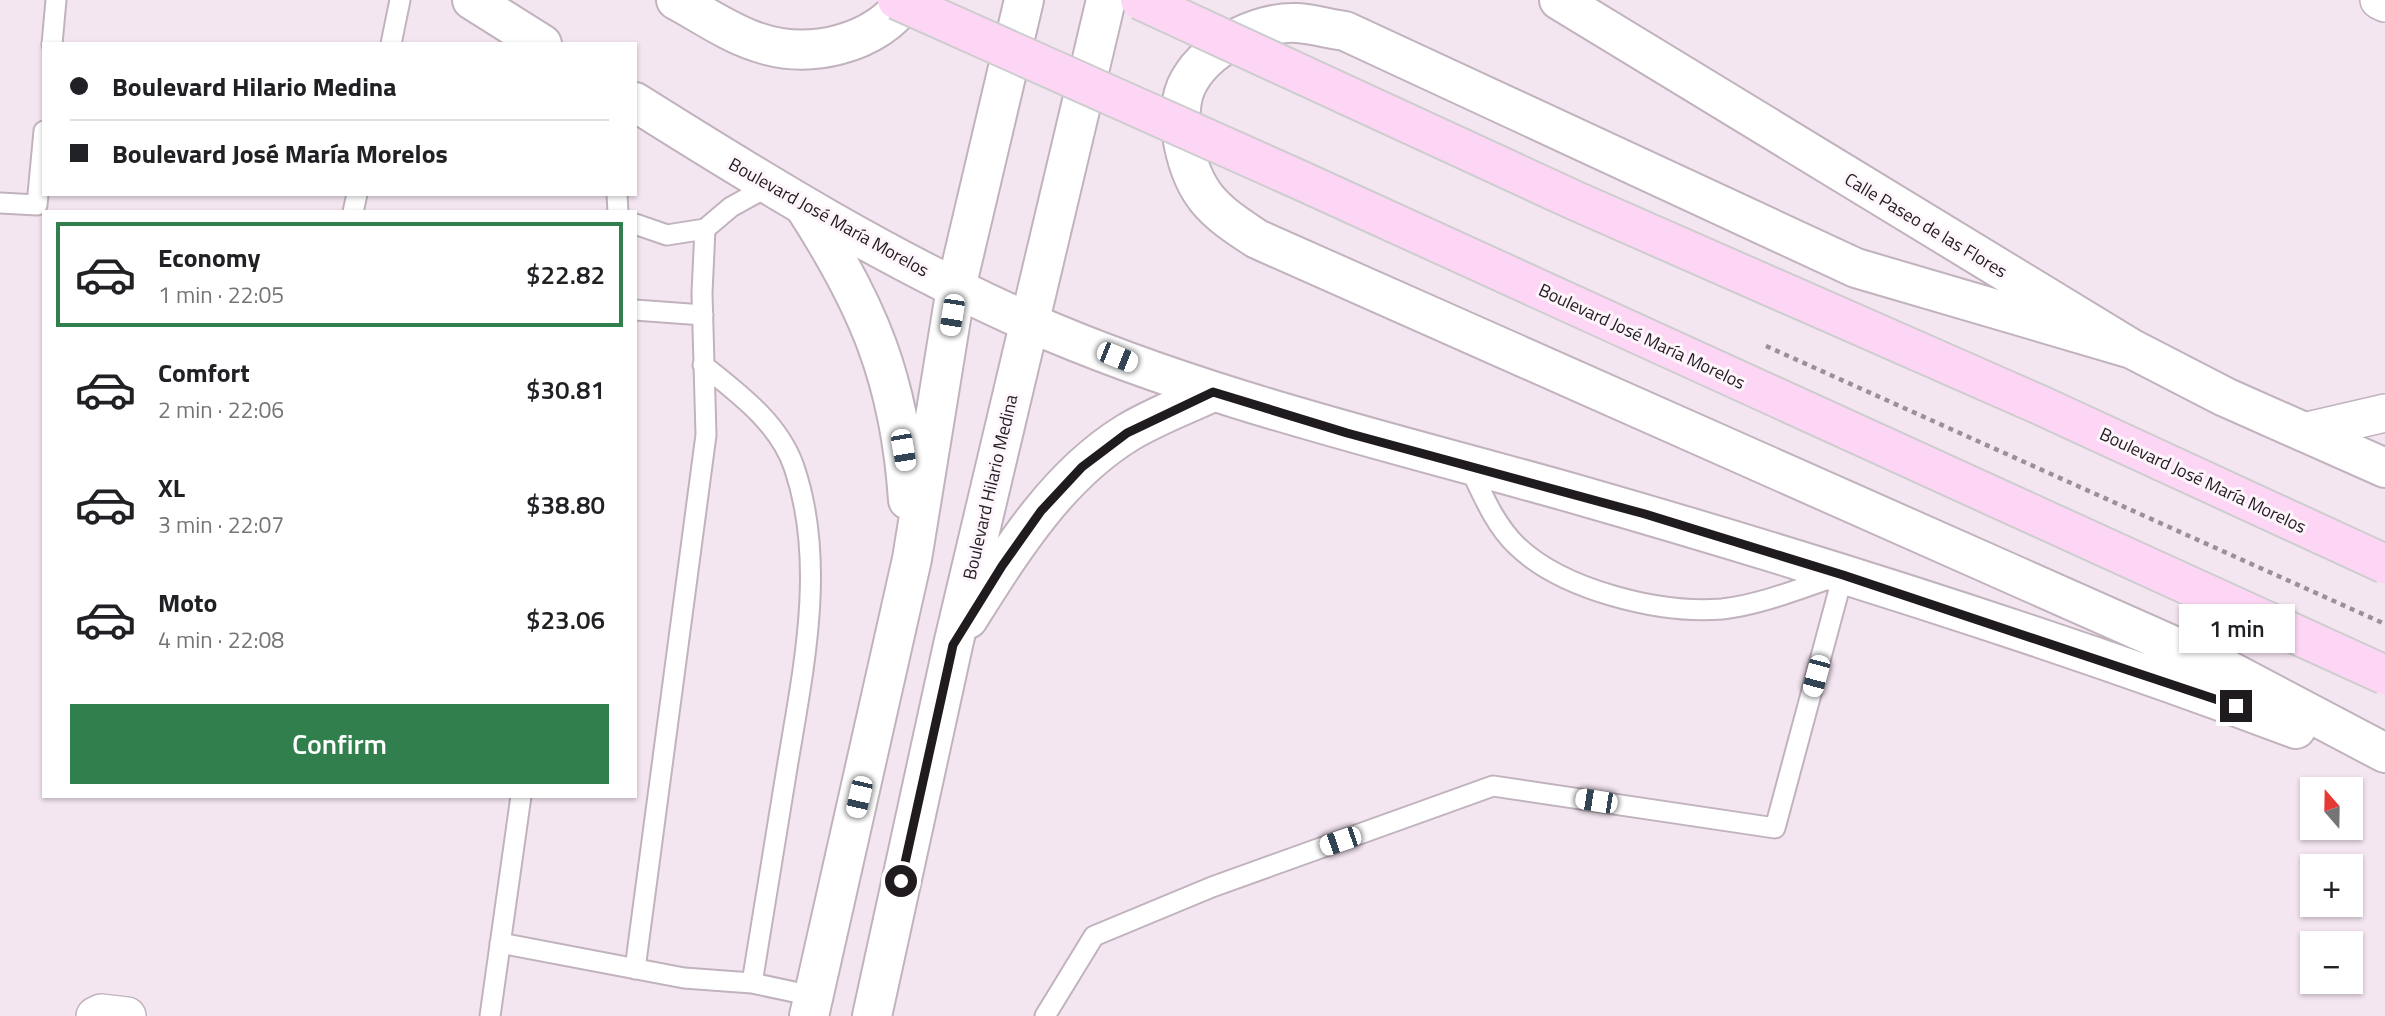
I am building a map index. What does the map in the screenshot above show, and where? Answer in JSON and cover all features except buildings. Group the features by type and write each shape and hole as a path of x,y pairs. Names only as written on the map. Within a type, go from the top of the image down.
{"main road":[{"name":"Boulevard José María Morelos","path":"897,0 1302,181 2385,675"},
{"name":"Boulevard José María Morelos","path":"1140,0 1576,201 2040,405 2385,564"}],"street":[{"path":"472,0 539,42"},
{"path":"676,0 757,42 798,51 866,36 907,0"},
{"path":"811,1006 912,559 956,288 1024,0"},
{"name":"Boulevard Hilario Medina","path":"872,1016 953,645 1106,0"},
{"name":"Calle Paseo de las Flores","path":"1559,0 2132,349 2225,397 2385,468"},
{"path":"2379,0 2385,3"},
{"path":"2132,349 1856,268 1345,31 1295,23 1245,33 1215,50 1186,86 1180,123 1191,169 1205,197 1227,220 1256,239 2228,670 2385,753"},
{"name":"Boulevard José María Morelos","path":"637,103 769,186 956,288 1029,322 1213,392 1347,433 1468,463 1843,575 2186,688 2385,762"},
{"path":"804,206 842,265 883,354 906,469 912,559"},
{"path":"953,645 1041,511 1082,467 1127,433 1213,392"},
{"path":"2303,432 2385,414"},
{"path":"95,1016 101,1013 127,1016"}],"lane":[{"path":"52,42 56,0"},
{"path":"391,42 400,0"},
{"path":"0,203 37,205 42,152"},
{"path":"637,225 667,235 705,229 731,207 769,186"},
{"path":"635,969 702,471 706,404 703,315 705,229"},
{"path":"637,310 703,315"},
{"path":"704,365 747,401 773,429 794,466 808,546 810,587 801,679 752,983"},
{"path":"1468,463 1490,512 1516,545 1544,568 1608,594 1667,606 1722,609 1843,575"},
{"path":"1045,1016 1094,936 1212,887 1493,786 1775,828 1843,575"},
{"path":"490,1016 521,798"},
{"path":"500,943 684,978 752,983 811,1006"}],"route":[{"path":"901,881 953,645 1002,566 1041,511 1082,467 1127,433 1213,392 1347,433 1468,463 1645,514 1843,575 2236,706"}]}
